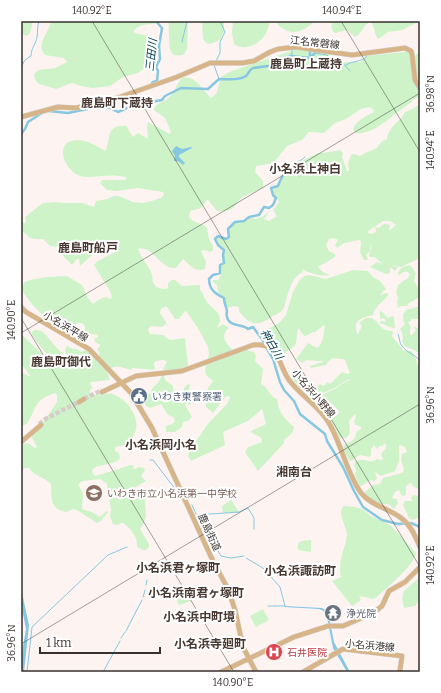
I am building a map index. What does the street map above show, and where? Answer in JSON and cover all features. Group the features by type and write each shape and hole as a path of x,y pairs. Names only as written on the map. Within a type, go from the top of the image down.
{"main road":[{"name":"江名常磐線","path":"21,117 58,108 76,108 114,99 177,77 207,64 242,63 254,61 278,49 293,47 352,56 405,48 411,51 415,80 420,88"},
{"name":"小名浜平線","path":"21,308 35,319 88,350 120,382"},
{"name":"小名浜小野線","path":"102,391 139,374 174,371 247,346 263,345 275,351 289,378 326,416 334,430 363,495 372,502 396,513 407,523 420,546"},
{"name":"鹿島街道","path":"120,382 130,393 152,428 213,561 228,588 235,610 241,639 248,659"},
{"path":"21,442 40,425"},
{"path":"221,672 292,638 329,626 343,626 378,610 382,606 389,591 405,582 420,567"},
{"name":"小名浜港線","path":"303,672 337,653 347,650 402,656 401,672"},
{"path":"248,659 255,672"}],"green space":[{"path":"21,21 33,21 30,33 27,36 21,32"},
{"path":"51,21 161,21 155,24 140,26 134,31 134,33 150,36 156,42 158,48 156,59 138,73 123,77 110,86 93,88 72,83 56,89 39,84 35,80 34,74 36,72 55,68 67,62 64,58 45,55 42,51 42,42"},
{"path":"169,21 188,21 187,49 183,55 174,55 170,50"},
{"path":"202,21 224,21 224,32 220,40 210,44 206,43 203,39"},
{"path":"233,21 270,21 264,37 252,46 243,47 234,44 232,33"},
{"path":"275,21 315,21 305,29 295,32 284,30"},
{"path":"332,21 420,21 420,26 416,23 402,30 388,32 378,39 371,22 368,23 355,37 347,30 335,33 331,26"},
{"path":"320,45 328,46 330,59 337,58 342,62 361,62 366,56 404,52 407,50 411,52 413,80 419,88 420,96 412,100 412,102 378,127 370,131 355,133 353,129 359,121 374,112 373,109 369,107 361,109 346,119 335,123 324,133 309,132 302,140 287,146 275,161 269,164 256,166 255,172 263,181 263,188 242,197 233,208 227,211 217,211 207,200 201,208 190,211 189,217 191,219 207,228 209,239 213,246 213,250 211,252 204,250 201,251 206,262 205,269 195,269 183,259 176,268 170,268 148,251 138,249 140,255 150,269 153,283 158,287 166,289 168,287 168,283 172,280 175,280 182,286 200,285 200,290 206,302 216,311 219,316 220,321 217,328 223,324 229,328 224,334 225,341 235,352 247,348 249,351 254,352 256,356 255,361 263,369 261,384 277,399 282,415 294,427 293,432 284,440 284,443 258,471 245,452 248,447 262,442 260,437 251,432 266,424 262,409 248,421 225,431 223,433 225,445 191,461 188,456 189,452 207,425 227,404 230,398 229,396 225,397 213,413 206,407 204,394 213,381 206,375 205,370 209,354 208,347 187,312 185,311 179,319 175,319 167,307 164,307 161,309 160,313 166,324 162,327 151,326 148,329 149,333 151,334 163,335 170,340 185,338 188,366 181,369 165,370 163,369 167,362 164,360 156,361 154,363 155,370 133,368 130,370 122,367 110,369 98,356 100,354 97,349 101,345 96,343 94,339 98,337 98,335 85,334 85,326 82,323 78,323 75,325 77,332 73,337 56,326 42,314 30,302 21,288 25,282 30,280 46,277 67,276 82,285 88,298 93,304 104,298 110,299 112,297 110,291 94,265 98,261 115,252 115,247 108,244 105,245 80,266 79,259 77,259 72,265 62,255 59,247 50,246 43,239 30,238 21,230 21,223 26,223 25,217 43,203 82,203 94,207 96,201 114,196 119,196 133,202 143,203 161,198 164,195 163,192 137,188 117,191 107,190 100,183 102,180 125,180 127,178 120,176 87,177 76,174 64,160 63,149 70,141 81,140 105,151 112,130 119,126 126,126 133,137 138,133 148,139 148,122 170,134 171,132 165,118 154,110 158,104 170,96 181,79 185,77 194,80 211,98 217,92 221,77 229,72 297,49"},
{"path":"420,45 420,84 417,79 414,57 418,53"},
{"path":"420,104 420,258 401,267 383,264 374,257 370,257 372,245 370,251 366,255 368,259 364,260 360,252 360,240 344,243 337,248 335,245 338,240 334,238 329,239 326,245 329,251 335,254 335,257 318,267 323,272 330,275 315,274 302,269 303,272 297,276 292,284 282,310 268,320 259,323 254,323 247,320 239,311 238,307 234,306 228,308 223,302 222,296 218,293 217,285 212,281 218,280 222,272 219,266 224,261 224,248 216,242 218,237 227,239 229,229 236,221 262,217 270,211 264,219 269,221 277,216 273,210 279,202 272,191 278,184 281,177 292,171 293,165 318,153 340,150 343,153 342,157 347,171 349,171 348,163 351,155 354,154 360,156 377,148 381,142 387,139 392,128 405,112","holes":["383,221 390,221 396,225 389,231 390,225 385,224 379,228 375,227 376,231 374,233 370,234 367,232"]},
{"path":"377,262 398,267 395,271 390,267 390,273 386,274 370,267"},
{"path":"410,265 416,273 414,281 419,289 418,291 420,293 420,297 409,303 407,306 401,306 398,308 398,298 396,293 398,285 408,278 410,274 406,271 399,275 399,270"},
{"path":"353,270 368,271 373,277 380,281 386,289 380,294 389,294 378,306 373,315 363,318 357,322 357,334 362,326 359,323 366,318 372,318 386,330 393,331 392,336 404,351 411,351 417,364 420,366 420,490 411,483 406,486 406,494 404,496 401,495 399,490 395,492 392,498 397,499 398,503 394,509 388,504 380,504 372,500 364,493 373,485 380,484 383,478 402,473 404,470 401,459 402,454 407,452 405,447 399,446 399,461 395,471 381,476 375,472 377,478 374,482 372,480 360,486 355,475 355,462 360,460 383,460 381,454 386,446 384,443 383,446 380,446 377,449 374,445 371,449 371,455 369,457 360,455 351,461 349,460 343,446 354,439 357,431 361,429 361,427 355,425 355,414 349,421 350,431 348,436 340,438 331,420 339,413 339,411 331,403 324,407 324,401 321,395 352,379 346,380 336,387 321,393 311,394 303,390 292,378 298,379 308,388 314,390 320,384 324,386 327,382 330,384 342,372 347,374 350,373 345,360 334,358 326,365 311,368 310,366 323,361 306,360 302,363 296,359 308,343 317,348 321,344 325,327 324,325 315,332 304,336 298,328 295,345 283,355 279,351 279,343 267,331 279,323 286,315 293,292 299,281 304,276 309,275 326,279"},
{"path":"420,306 418,319 411,319 411,321 408,322 411,327 410,335 412,335 416,330 413,327 420,328 419,353 404,346 402,341 402,332 400,329 405,324 403,314 406,310"},
{"path":"380,310 388,318 392,316 394,317 395,328 380,323 380,321 386,321 384,318 380,319"},
{"path":"34,330 40,330 43,332 67,357 65,350 67,346 82,352 85,350 88,351 106,370 110,379 91,382 90,385 93,387 90,390 90,394 115,395 125,402 133,412 136,429 130,443 115,447 115,451 119,453 119,460 92,470 93,474 96,476 131,465 133,465 134,469 138,467 144,468 145,470 141,476 146,481 131,490 144,491 146,516 140,529 149,544 149,547 146,550 137,547 133,534 123,523 118,525 113,524 110,517 111,510 107,484 100,479 83,481 78,484 83,494 82,509 92,512 100,517 106,511 108,512 101,521 97,523 77,510 73,509 66,512 57,508 52,502 51,484 31,471 29,468 25,468 21,471 21,445 28,443 35,448 37,447 31,436 43,426 44,421 57,402 57,395 55,393 43,399 36,405 27,424 21,426 21,372 29,376 30,375 21,364 21,334 41,353 49,365 53,363 32,335"},
{"path":"162,375 164,375 165,380 173,386 173,389 178,397 182,395 184,388 188,384 190,385 188,394 191,404 190,405 187,403 185,405 192,417 188,421 183,422 182,427 175,432 166,432 166,426 175,421 173,417 168,415 161,404 150,408 146,406 143,400 143,397 151,393 151,390"},
{"path":"413,495 420,496 420,517 412,520 409,518 403,505 405,501 413,501 411,498"},
{"path":"231,500 239,512 223,513 222,506"},
{"path":"344,506 362,509 370,516 390,525 416,553 405,570 377,597 373,599 359,596 361,600 352,606 332,581 341,577 340,566 347,535 347,531 341,516"},
{"path":"311,540 311,552 298,550 298,544 301,541"},
{"path":"420,577 420,600 415,606 404,608 402,598 404,591"},
{"path":"178,591 192,596 191,601 179,605 176,598"},
{"path":"263,609 269,620 256,627 250,616"},
{"path":"229,635 230,638 235,637 235,639 227,643 233,649 228,653 221,637"}],"water":[{"path":"176,146 182,149 192,148 179,155 185,163 183,165 178,161 174,161 175,156 172,151"},
{"path":"21,588 29,625 24,672 21,672 21,658 26,629 21,604"},
{"path":"284,607 322,608 328,612 334,642 350,672 347,672 333,648 326,612 319,609"}],"waterway":[{"path":"21,67 25,60 31,56 39,21"},
{"name":"三田川","path":"156,21 161,27"},
{"path":"182,42 187,21"},
{"path":"216,61 220,53 220,42 225,32 220,21"},
{"name":"三田川","path":"151,85 153,82 157,81 158,71 156,67 160,59 159,46 162,28"},
{"path":"310,58 311,41"},
{"path":"292,49 292,56"},
{"path":"315,53 327,55 330,58 340,60 350,71"},
{"path":"49,111 68,113 97,107 110,108 118,112 131,106 144,107 151,102 162,100 165,96 181,88 208,89 219,79 240,79 246,76 253,68 276,65 281,59 290,56 310,58 315,53"},
{"path":"346,65 351,62 362,60 367,56"},
{"path":"214,65 219,79"},
{"path":"21,134 28,122 42,113"},
{"path":"299,176 291,172 292,168 294,164 305,157"},
{"name":"神白川","path":"291,172 284,175 278,186 271,188 273,195 276,198 273,205 269,208 264,207 259,215 249,217 244,221 235,222 228,229 229,237 226,239 218,236 215,239 218,245 224,250 224,263 220,265 220,273 213,275 209,279 210,286 216,293 224,298 228,320 233,324 246,327 248,329 253,327 262,339 273,359 284,390 294,401 300,414 325,434 327,441 343,467 363,507 382,520 398,524 411,523 420,528"},
{"path":"398,334 402,346 420,361"},
{"path":"150,460 153,460 179,494"},
{"path":"192,505 202,528 201,530"},
{"path":"197,515 239,512 248,508 254,518 254,529"},
{"path":"204,535 217,549 221,556 231,558 244,556"},
{"path":"27,672 32,627 108,555 127,547"},
{"path":"246,558 263,568 280,587 285,606"},
{"path":"146,585 147,580"},
{"path":"143,597 145,590"},
{"path":"126,631 142,600"},
{"path":"268,606 285,606"},
{"path":"121,638 125,632"},
{"path":"103,672 120,641"}],"tunnel":[{"path":"84,399 102,390"},
{"path":"39,424 47,418 79,402"}],"place":[{"name":"いわき東警察署","path":"139,396"},
{"name":"いわき市立小名浜第一中学校","path":"94,493"},
{"name":"浄光院","path":"333,613"},
{"name":"石井医院","path":"274,652"}],"district":[{"name":"鹿島町上蔵持","path":"306,64"},
{"name":"鹿島町下蔵持","path":"117,103"},
{"name":"小名浜上神白","path":"305,169"},
{"name":"鹿島町船戸","path":"88,248"},
{"name":"鹿島町御代","path":"61,362"},
{"name":"小名浜岡小名","path":"161,445"},
{"name":"湘南台","path":"294,472"},
{"name":"小名浜君ヶ塚町","path":"178,568"},
{"name":"小名浜諏訪町","path":"300,571"},
{"name":"小名浜南君ヶ塚町","path":"196,593"},
{"name":"小名浜中町境","path":"199,617"},
{"name":"小名浜寺廻町","path":"210,644"}]}
